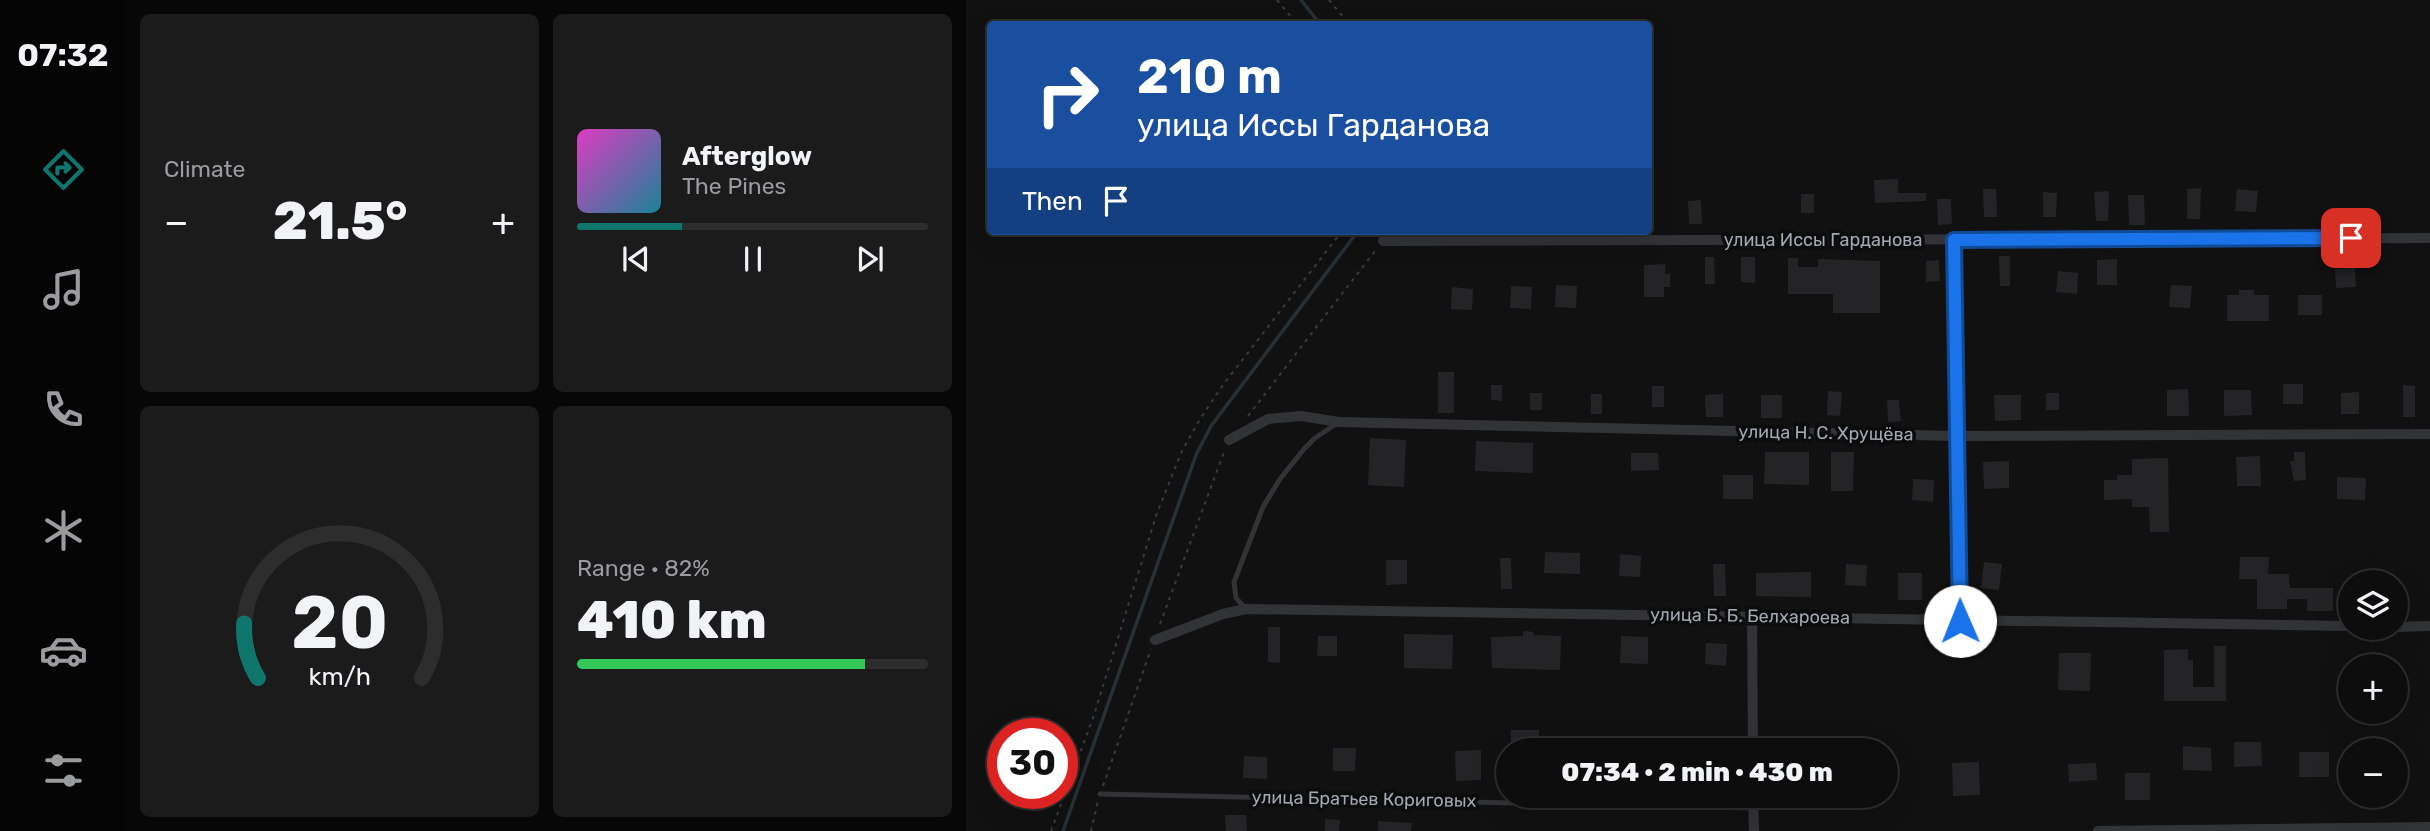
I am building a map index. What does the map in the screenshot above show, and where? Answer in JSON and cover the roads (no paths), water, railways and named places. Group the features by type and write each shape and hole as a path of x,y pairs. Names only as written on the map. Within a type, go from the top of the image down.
{"street":[{"name":"улица Иссы Гарданова","path":"1383,241 2430,237"},
{"path":"1954,240 1960,621"},
{"name":"улица Н. С. Хрущёва","path":"1229,440 1268,419 1301,416 1339,422 1957,436 2430,434"},
{"name":"улица Б. Б. Белхароева","path":"1155,640 1223,614 1246,609 2338,626"},
{"path":"1752,615 1753,738"},
{"path":"2408,627 2430,626"},
{"path":"1753,808 1754,831"},
{"path":"2098,831 2430,827"}],"lane":[{"path":"1246,609 1236,597 1234,582 1263,507 1280,479 1304,449 1339,422"},
{"name":"улица Братьев Кориговых","path":"1100,794 1496,799"}],"waterway":[{"path":"1301,0 1318,21"},
{"path":"1063,831 1196,455 1211,426 1355,235"}]}
